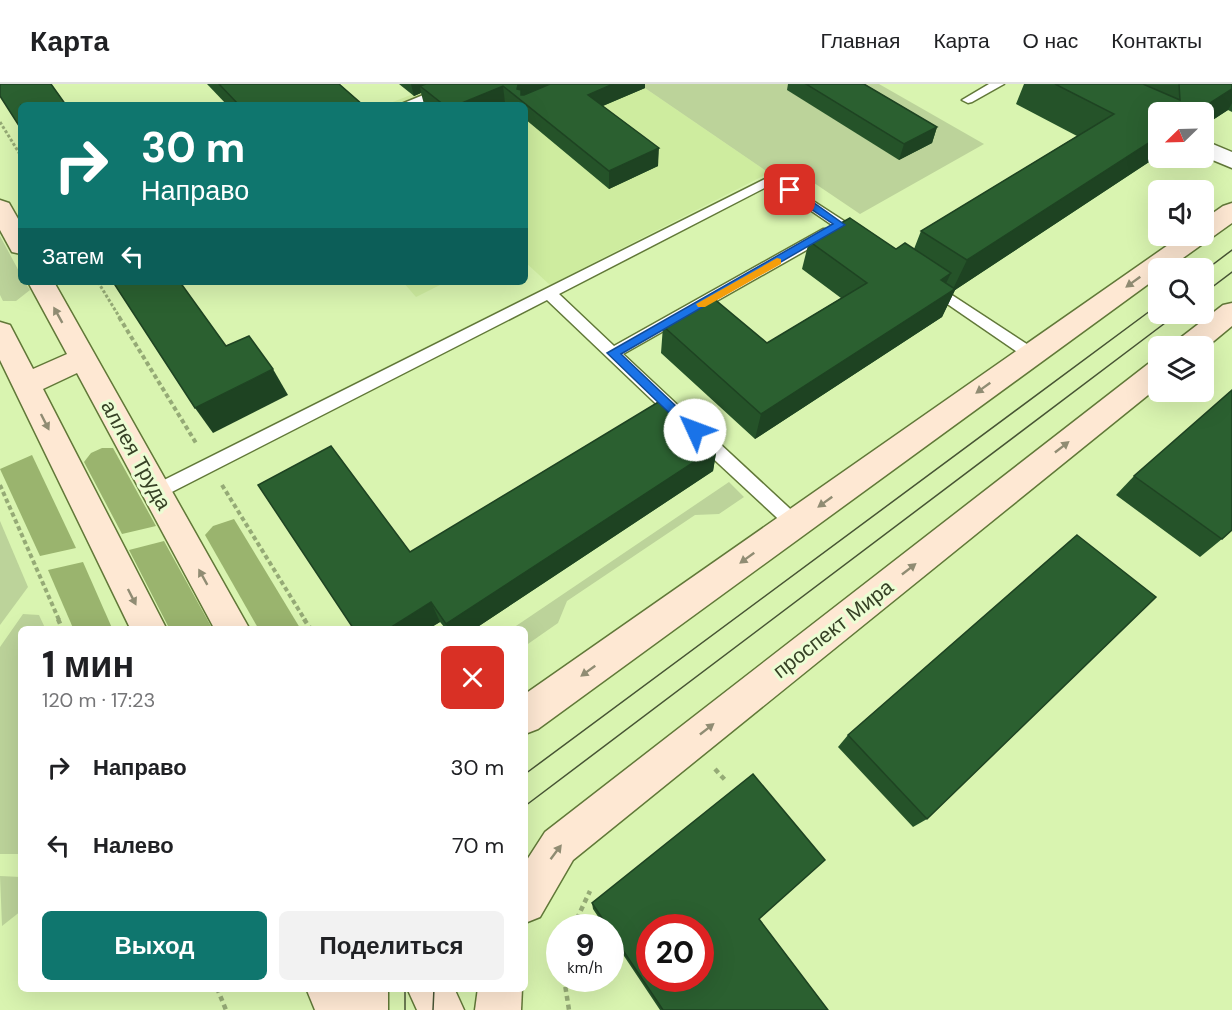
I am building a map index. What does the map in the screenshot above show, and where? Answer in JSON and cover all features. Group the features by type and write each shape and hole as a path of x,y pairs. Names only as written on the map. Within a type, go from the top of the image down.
{"main road":[{"path":"0,208 18,240"},
{"path":"1214,224 1232,211"},
{"path":"528,714 1183,246"},
{"name":"аллея Труда","path":"43,285 231,626"},
{"path":"1202,336 1232,312"},
{"path":"0,332 147,626"},
{"path":"26,384 83,359"},
{"name":"проспект Мира","path":"528,897 559,846 1148,379"},
{"path":"330,992 339,1010"},
{"path":"365,1010 366,992"},
{"path":"431,992 441,1010"},
{"path":"498,1010 500,992"}],"street":[{"path":"1214,152 1232,161"}],"lane":[{"path":"413,102 460,84"},
{"path":"968,100 998,84"},
{"path":"156,492 773,179 867,243"},
{"path":"613,353 840,225"},
{"path":"923,281 1031,354"},
{"path":"549,292 794,524"}],"path":[{"path":"0,122 18,151"},
{"path":"0,485 61,626"},
{"path":"579,914 590,891"},
{"path":"219,992 226,1010"},
{"path":"566,992 569,1010"}],"shaded area":[{"path":"439,84 639,84 769,173 550,285 528,265 528,102 393,102"},
{"path":"639,84 879,84 984,144 860,214 786,164 769,173"},
{"path":"0,236 18,269 18,285 27,285 30,290 16,301 3,301 0,295"},
{"path":"406,285 440,285 416,297"},
{"path":"102,448 113,448 156,526 122,534 84,462 91,453"},
{"path":"32,455 76,548 40,556 0,469"},
{"path":"729,482 744,497 719,514 695,515 567,601 558,623 528,644 528,626 516,626"},
{"path":"234,519 299,626 257,626 205,535 213,526"},
{"path":"0,521 28,587 0,625"},
{"path":"164,541 211,626 168,626 129,550"},
{"path":"83,562 111,626 72,626 48,570"},
{"path":"23,614 39,615 44,626 18,626 18,854 0,854 0,647"},
{"path":"0,876 18,877 18,913 2,926"}],"building":[{"path":"0,84 51,84 64,102 18,102 18,124 0,96"},
{"path":"219,84 339,84 360,102 236,102"},
{"path":"426,84 521,84 517,89 521,90 521,95 524,95 550,84 613,84 588,95 659,148 609,171 528,106 528,102 523,102 503,86 464,102 440,102 420,86"},
{"path":"806,84 864,84 937,127 904,144"},
{"path":"1055,84 1143,84 1180,100 1179,84 1232,84 1232,89 1212,102 1148,102 1148,143 967,260 921,231 1114,114"},
{"path":"850,218 896,249 905,243 951,273 941,280 955,289 761,414 663,326 713,298 767,343 867,283 809,241"},
{"path":"115,285 182,285 226,346 249,336 273,369 195,408"},
{"path":"1232,390 1232,530 1222,539 1134,476"},
{"path":"665,398 717,447 446,624 431,602 393,626 352,626 258,485 331,446 410,552"},
{"path":"1077,535 1156,597 927,819 848,735"},
{"path":"753,774 825,860 759,919 828,1010 663,1010 651,992 714,992 714,914 636,914 636,970 624,952 624,914 599,914 592,903"}],"tram line":[{"path":"1214,264 1232,250"},
{"path":"1214,286 1232,272"},
{"path":"528,772 1148,312"},
{"path":"528,804 1164,324"},
{"path":"405,992 405,1010"},
{"path":"433,1010 434,992"}],"slow traffic":[{"path":"702,304 777,261"}],"route":[{"path":"695,430 613,353 840,225 790,190"}]}
